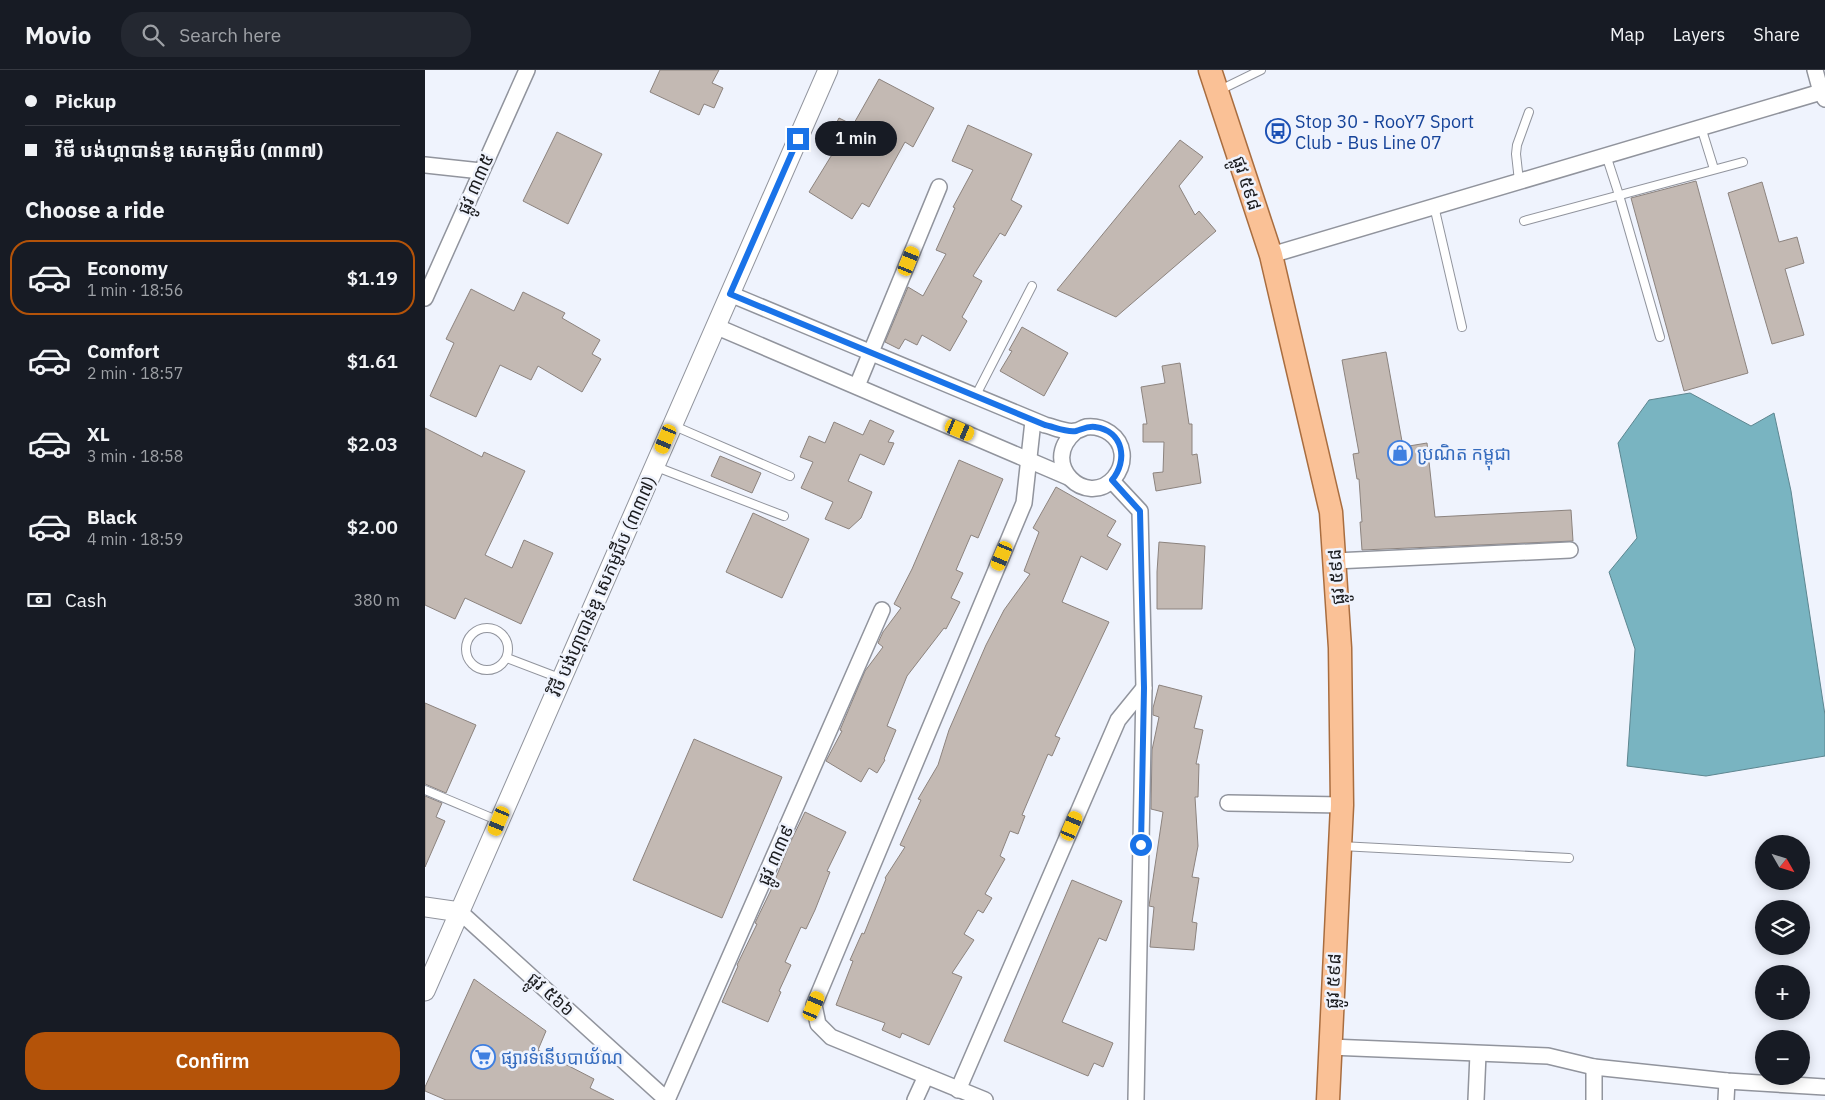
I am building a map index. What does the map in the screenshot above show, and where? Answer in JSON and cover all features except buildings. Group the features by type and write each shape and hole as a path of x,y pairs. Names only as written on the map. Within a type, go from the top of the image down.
{"main road":[{"name":"ផ្លូវ ៥៩៨","path":"1210,70 1271,255 1331,512 1341,648 1342,804 1328,1100"}],"street":[{"name":"ផ្លូវ ៣៣៥","path":"425,298 527,70"},
{"name":"វិថី បង់ហ្គាបាន់ឌូ សេកមូជីប (៣៣៧)","path":"425,991 828,70"},
{"path":"1271,255 1701,127 1823,95 1815,70"},
{"path":"425,165 481,171"},
{"path":"857,386 939,187"},
{"path":"730,294 975,397 1045,425 1075,432"},
{"path":"715,326 1028,459 1068,477 1084,487 1094,488 1103,486 1118,473 1122,463 1122,453 1119,443 1113,435 1099,428 1084,427 1075,432 1064,445 1061,453 1061,461 1068,477"},
{"path":"985,1100 831,1037 818,1024 814,1006 1024,503 1033,420"},
{"path":"1112,480 1140,511 1144,688 1136,1100"},
{"path":"1335,561 1570,550"},
{"name":"ផ្លូវ ៣៣៩","path":"667,1100 882,610"},
{"path":"958,1090 1118,720 1144,688"},
{"path":"1228,803 1342,804"},
{"path":"425,907 460,912"},
{"name":"ផ្លូវ ៥៦៦","path":"460,912 667,1100"},
{"path":"1330,1046 1548,1056 1595,1067 1727,1081 1825,1087"},
{"path":"1476,1100 1478,1054"},
{"path":"1593,1100 1595,1067"},
{"path":"915,1100 926,1076"},
{"path":"1727,1081 1727,1100"}],"lane":[{"path":"1218,91 1261,70"},
{"path":"1519,181 1517,145 1529,112"},
{"path":"1701,127 1714,169"},
{"path":"1606,156 1660,337"},
{"path":"1524,221 1743,162"},
{"path":"1434,206 1462,327"},
{"path":"975,397 1032,286"},
{"path":"672,426 790,476"},
{"path":"654,466 783,516"},
{"path":"494,628 505,637 509,651 507,658 497,668 484,670 477,668 472,664 466,652 469,638 480,629 494,628"},
{"path":"507,658 561,679"},
{"path":"425,790 499,821"},
{"path":"1340,846 1569,858"}],"water":[{"path":"1690,393 1751,426 1774,413 1791,491 1825,715 1825,756 1706,776 1627,766 1635,649 1609,572 1637,538 1618,443 1649,400"}],"place":[{"name":"Stop 30 - RooY7 Sport Club - Bus Line 07","path":"1278,131"},
{"name":"ប្រណិត កម្ពុជា","path":"1400,453"},
{"name":"ផ្សារទំនើបបាយ័ណ","path":"483,1057"}],"route":[{"path":"798,139 730,294 1045,425 1075,432 1084,427 1104,429 1113,435 1119,443 1122,463 1118,473 1112,480 1140,511 1144,688 1141,845"}]}
